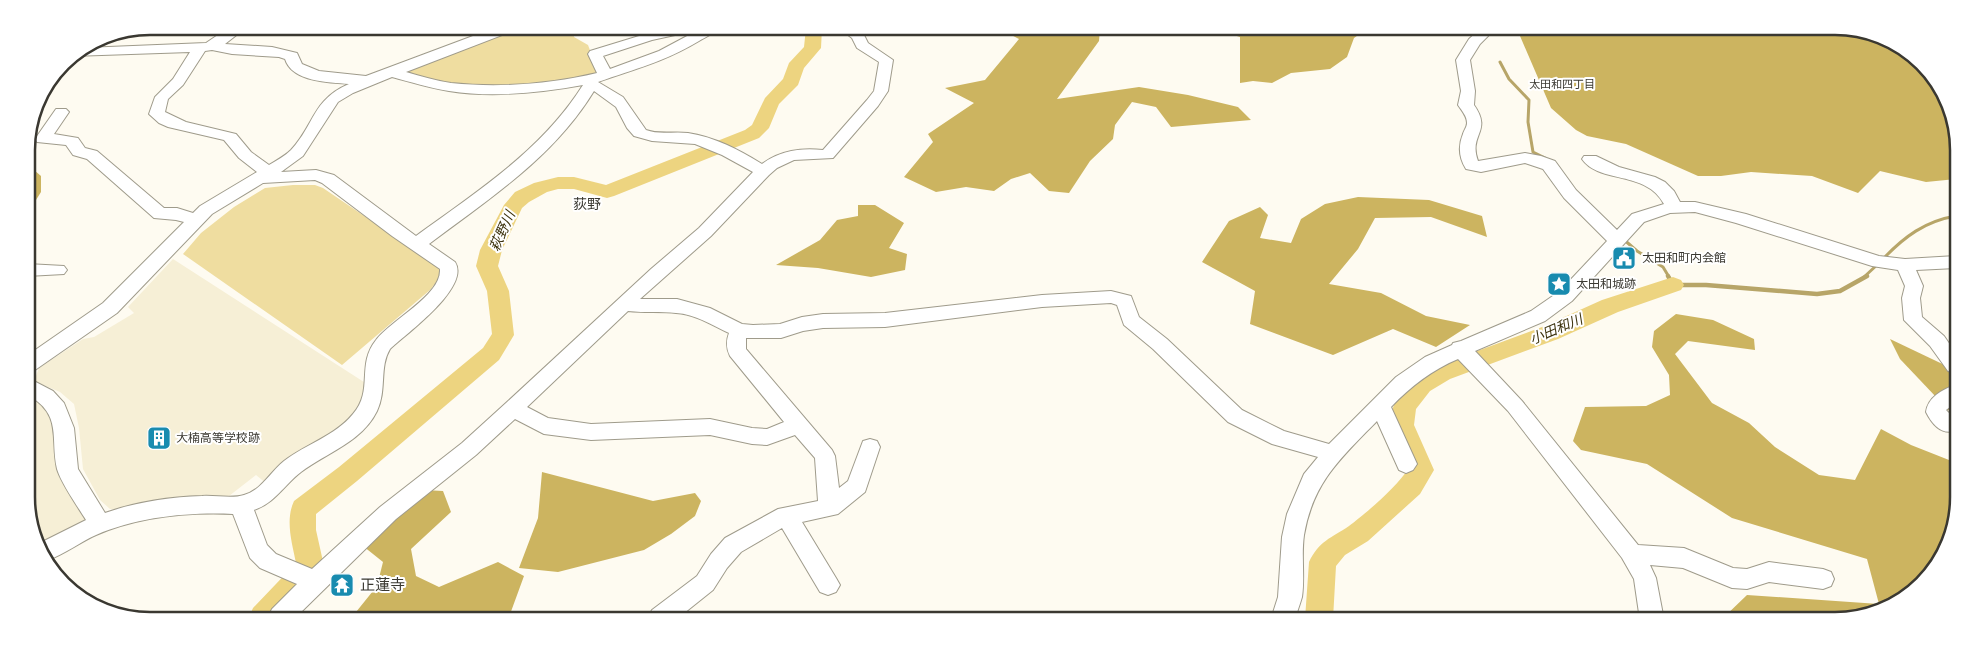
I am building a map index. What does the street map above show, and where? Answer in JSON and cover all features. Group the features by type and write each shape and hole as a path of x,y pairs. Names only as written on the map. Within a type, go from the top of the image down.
{"street":[{"path":"48,550 100,524 139,513 213,503 241,505 252,502 267,494 291,468 338,440 367,409 372,398 375,356 382,344 435,296 449,278 449,266 398,232 328,179 316,175 266,175 243,154 232,138 210,130 197,130 165,120 157,114 159,102 163,94 177,84 206,47 226,35"},
{"path":"35,360 110,308 195,220 216,202 266,175 301,151 330,101 338,94 367,81 489,35"},
{"path":"417,244 493,188 539,150 581,104 596,79 595,54 657,35"},
{"path":"392,72 450,87 477,88 521,88 596,79 663,55 697,35"},
{"path":"285,612 388,513 469,449 656,273 705,232 763,171 781,157 811,154 827,155 873,103 881,91 886,60 862,45 856,35"},
{"path":"1482,35 1474,42 1463,60 1468,91 1466,105 1475,125 1467,139 1467,151 1472,165 1480,167 1525,158 1535,159 1549,165 1570,194 1617,240"},
{"path":"89,52 206,47 272,50 292,56 296,67 301,71 329,77 367,81"},
{"path":"596,79 616,97 625,108 634,127 641,134 690,138 700,141 729,151 763,171"},
{"path":"62,112 43,139 60,139 72,142 77,152 91,154 160,214 177,214 195,220"},
{"path":"1590,159 1607,169 1636,175 1654,182 1670,195 1675,208"},
{"path":"1285,612 1290,597 1294,538 1298,514 1312,480 1333,453 1403,382 1432,362 1460,348 1513,328 1538,316 1566,296 1638,218 1652,212 1695,207 1716,211 1878,262 1905,265 1950,262"},
{"path":"1905,265 1914,286 1912,298 1914,320 1937,341 1950,359"},
{"path":"35,270 58,270"},
{"path":"625,304 648,308 677,306 703,313 740,330 754,332 781,331 802,324 823,321 885,320 1042,301 1111,297 1125,301 1131,320 1160,344 1235,416 1279,438 1333,453"},
{"path":"740,330 736,341 737,352 825,456 830,508"},
{"path":"1460,348 1515,406 1632,554 1645,578 1651,612"},
{"path":"35,390 46,396 57,408 64,428 68,470 100,524"},
{"path":"1948,425 1936,412 1937,405 1950,396"},
{"path":"1380,405 1406,464"},
{"path":"513,409 544,426 591,432 710,427 752,436 768,437 782,433 799,423"},
{"path":"668,612 706,583 719,561 733,545 786,515 830,508 856,486 870,446"},
{"path":"241,505 258,551 268,561 315,581"},
{"path":"786,515 828,586"},
{"path":"1632,554 1684,558 1732,578 1747,579 1769,572 1823,579"}],"shaded area":[{"path":"496,35 574,35 574,37 588,45 599,74 509,86 472,86 448,83 402,71"},
{"path":"1011,35 1100,35 1099,41 1057,99 1139,87 1188,95 1238,107 1251,120 1171,127 1156,107 1132,102 1115,125 1113,139 1090,161 1069,193 1049,191 1030,173 1011,179 994,191 966,187 936,192 904,177 933,142 928,134 974,103 945,88 985,80 1019,39"},
{"path":"1234,35 1358,35 1354,38 1347,57 1330,69 1291,73 1272,83 1253,81 1240,83 1240,37"},
{"path":"1835,35 1850,36 1879,44 1905,59 1926,80 1935,93 1948,128 1950,180 1926,182 1880,171 1858,193 1812,176 1751,172 1721,176 1698,176 1626,144 1587,136 1576,130 1551,108 1520,36"},
{"path":"35,171 41,176 41,192 36,200"},
{"path":"315,185 323,188 438,266 439,276 430,290 342,365 183,254 201,233 234,207 265,188"},
{"path":"1358,197 1429,200 1482,216 1487,237 1431,217 1375,218 1358,249 1329,284 1381,293 1426,316 1470,325 1436,347 1393,329 1333,355 1250,324 1255,291 1202,262 1229,221 1260,207 1268,215 1260,238 1291,243 1301,219 1325,204"},
{"path":"858,205 875,205 904,223 889,248 907,254 905,270 871,277 818,268 776,265 820,240 837,220 858,216"},
{"path":"173,259 367,384 366,397 351,420 267,484 256,475 229,496 186,499 124,510 110,509 100,500 83,469 79,428 74,404 60,392 35,381 35,378 39,368 83,339 94,337 134,313 128,307"},
{"path":"1676,314 1713,320 1754,339 1755,350 1688,341 1675,354 1712,403 1749,423 1775,447 1819,475 1855,480 1881,429 1911,445 1950,460 1950,497 1946,526 1935,554 1926,567 1899,593 1879,603 1867,559 1732,518 1647,464 1581,450 1573,441 1585,407 1646,406 1670,395 1669,375 1652,347 1654,331"},
{"path":"1890,339 1950,368 1950,412 1900,359"},
{"path":"35,400 48,406 91,519 84,530 48,549 41,534 37,519 35,497"},
{"path":"542,472 653,501 695,493 701,501 695,516 671,534 644,550 558,572 519,568 538,518"},
{"path":"424,490 443,491 451,512 411,549 416,576 439,587 498,562 524,576 511,612 356,612 377,586 383,562 363,546"},
{"path":"1747,595 1877,604 1857,610 1842,612 1729,612"}],"waterway":[{"name":"萩野川","path":"268,612 310,566 303,530 303,509 348,474 491,354 503,335 498,291 487,266 491,250 514,205 522,197 541,187 558,183 574,183 607,192 752,134 760,128 771,102 792,81 795,67 812,48 813,35"},
{"path":"1500,62 1509,79 1529,100 1528,122 1533,152 1545,158"},
{"name":"小田和川","path":"1883,259 1916,231 1934,222 1950,217"},
{"path":"1622,238 1637,251 1663,267 1669,277"},
{"name":"小田和川","path":"1864,277 1878,264"},
{"name":"小田和川","path":"1668,276 1673,285 1706,285 1817,294 1840,291 1867,276"},
{"name":"小田和川","path":"1319,612 1323,562 1335,547 1359,533 1411,487 1421,470 1402,425 1402,415 1406,405 1422,385 1442,373 1550,333 1610,306 1673,285"}],"place":[{"name":"太田和町内会館","path":"1624,258"},
{"name":"太田和城跡","path":"1559,284"},
{"name":"大楠高等学校跡","path":"159,438"},
{"name":"正蓮寺","path":"342,585"}],"district":[{"name":"太田和四丁目","path":"1562,84"},
{"name":"荻野","path":"587,204"}]}
